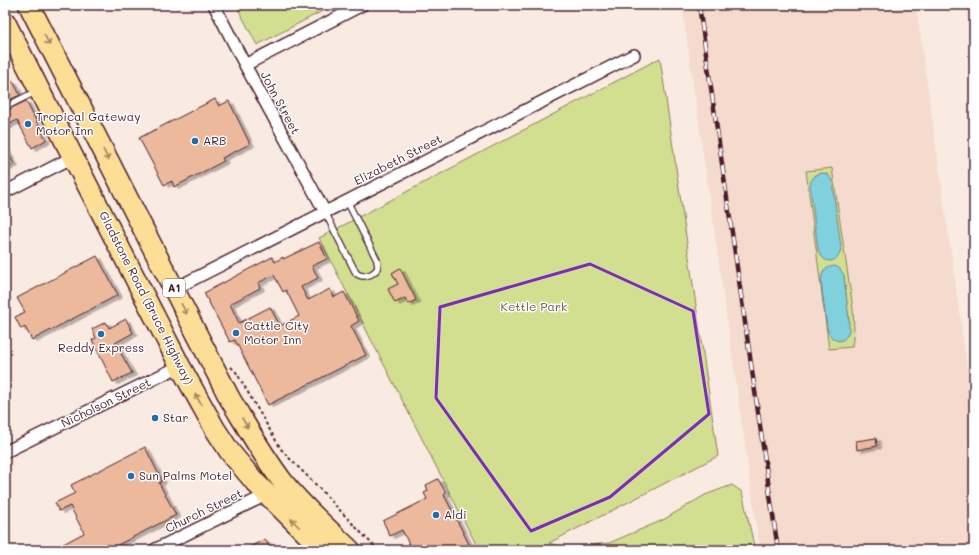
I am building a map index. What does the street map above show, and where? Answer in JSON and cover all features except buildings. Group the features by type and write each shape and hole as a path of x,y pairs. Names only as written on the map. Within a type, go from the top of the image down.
{"highway":[{"path":"7,29 32,11"},
{"name":"A1","path":"32,11 233,404 262,452 289,489 350,550"},
{"name":"Gladstone Road (Bruce Highway)","path":"7,29 180,366 215,429 230,452 255,482 323,550"},
{"name":"Nicholson Street","path":"180,366 207,353"}],"street":[{"name":"John Street","path":"214,5 324,212"},
{"path":"245,65 362,5"},
{"name":"Elizabeth Street","path":"174,289 634,55"},
{"path":"5,192 73,157"},
{"name":"Nicholson Street","path":"5,452 180,366"},
{"name":"Church Street","path":"154,550 266,494"}],"lane":[{"path":"5,107 39,90"},
{"path":"324,212 356,274 364,277 376,271 378,268 377,260 347,201"}],"highlighted area":[{"path":"590,264 693,311 709,414 610,497 531,531 436,398 440,307"}],"shaded area":[{"path":"682,5 916,5 974,416 974,550 760,550"}],"green space":[{"path":"236,5 334,5 257,45"},
{"name":"Kettle Park","path":"660,58 718,456 549,543 565,548 609,543 663,520 705,495 732,485 742,492 755,550 479,550 319,238"},
{"path":"832,168 853,309 854,329 852,347 829,349 806,171","holes":["822,173 829,176 841,247 837,258 813,177","822,275 844,276 849,321 827,328 821,282"]}],"water":[{"path":"822,173 826,174 832,181 841,247 840,253 834,260 831,261 824,259 818,250 810,185 811,180 814,177"},
{"path":"834,266 840,269 844,276 849,321 849,331 847,336 843,340 839,341 832,338 827,328 821,282 824,271"}],"railway":[{"path":"699,5 778,550"}],"place":[{"name":"Tropical Gateway Motor Inn","path":"28,124"},
{"name":"ARB","path":"195,141"},
{"name":"Cattle City Motor Inn","path":"236,333"},
{"name":"Reddy Express","path":"101,334"},
{"name":"Star","path":"155,418"},
{"name":"Sun Palms Motel","path":"131,476"},
{"name":"Aldi","path":"436,515"}]}
